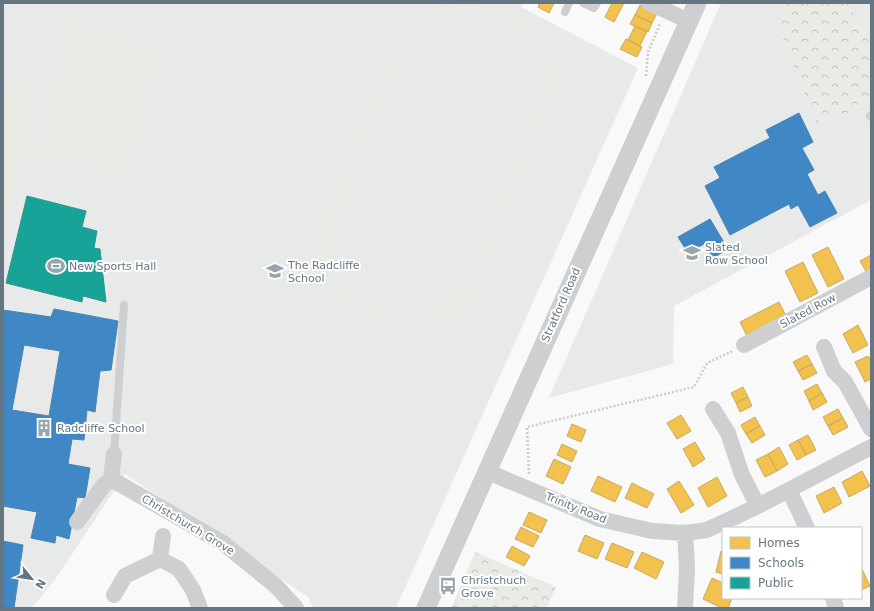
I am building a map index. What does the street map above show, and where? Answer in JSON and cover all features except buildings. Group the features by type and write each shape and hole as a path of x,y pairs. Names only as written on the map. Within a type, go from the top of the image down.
{"street":[{"path":"649,3 689,22"},
{"name":"Stratford Road","path":"426,608 697,3"},
{"name":"Slated Row","path":"744,345 871,277"},
{"path":"824,347 834,371 845,382 871,429"},
{"path":"713,409 728,434 742,475 758,506"},
{"name":"Trinity Road","path":"488,472 600,520 652,531 686,533 707,530 758,506 871,447"},
{"path":"77,522 103,486 111,479 114,454"},
{"name":"Christchurch Grove","path":"111,479 223,543 276,586 296,608"},
{"path":"789,490 807,527"},
{"path":"685,608 687,568 686,533"},
{"path":"160,559 162,536"},
{"path":"114,595 125,576 160,559"},
{"path":"160,559 178,568 193,590 200,608"}],"lane":[{"path":"565,12 569,3"},
{"path":"583,3 594,8 597,3"},
{"path":"114,454 124,305"}],"path":[{"path":"530,489 527,426 694,387 707,363 744,345"}],"shaded area":[{"name":"The Radcliffe School","path":"3,3 523,3 521,7 638,68 396,608 313,608 308,597 125,474 57,577 32,608 3,608"},
{"name":"Slated Row School","path":"721,3 871,3 871,200 674,306 673,364 549,398"}],"green space":[{"path":"465,3 482,4 498,8 525,24 536,35 544,48 550,63 553,80 553,92 548,113 461,321 452,317 456,307 434,318 410,323 387,322 366,314 347,302 333,285 324,263 321,238 322,231 327,211 397,47 417,22 425,16 444,7","holes":["468,13 493,16 508,23 520,32 529,42 536,55 542,83 538,113 469,277 451,297 427,311 410,314 393,313 376,308 362,300 349,288 339,273 333,256 333,226 404,54 423,30 439,20"]},
{"path":"786,3 847,3 871,43 871,103 818,126 784,43 778,13"},
{"path":"69,20 159,42 126,180 35,158"},
{"path":"3,78 41,87 3,248"},
{"path":"475,552 556,587 547,608 451,608"}],"place":[{"name":"Slated Row School","path":"692,253"},
{"name":"New Sports Hall","path":"56,266"},
{"name":"The Radcliffe School","path":"275,271"},
{"name":"Radcliffe School","path":"44,428"},
{"name":"Christchuch Grove","path":"448,586"}]}
